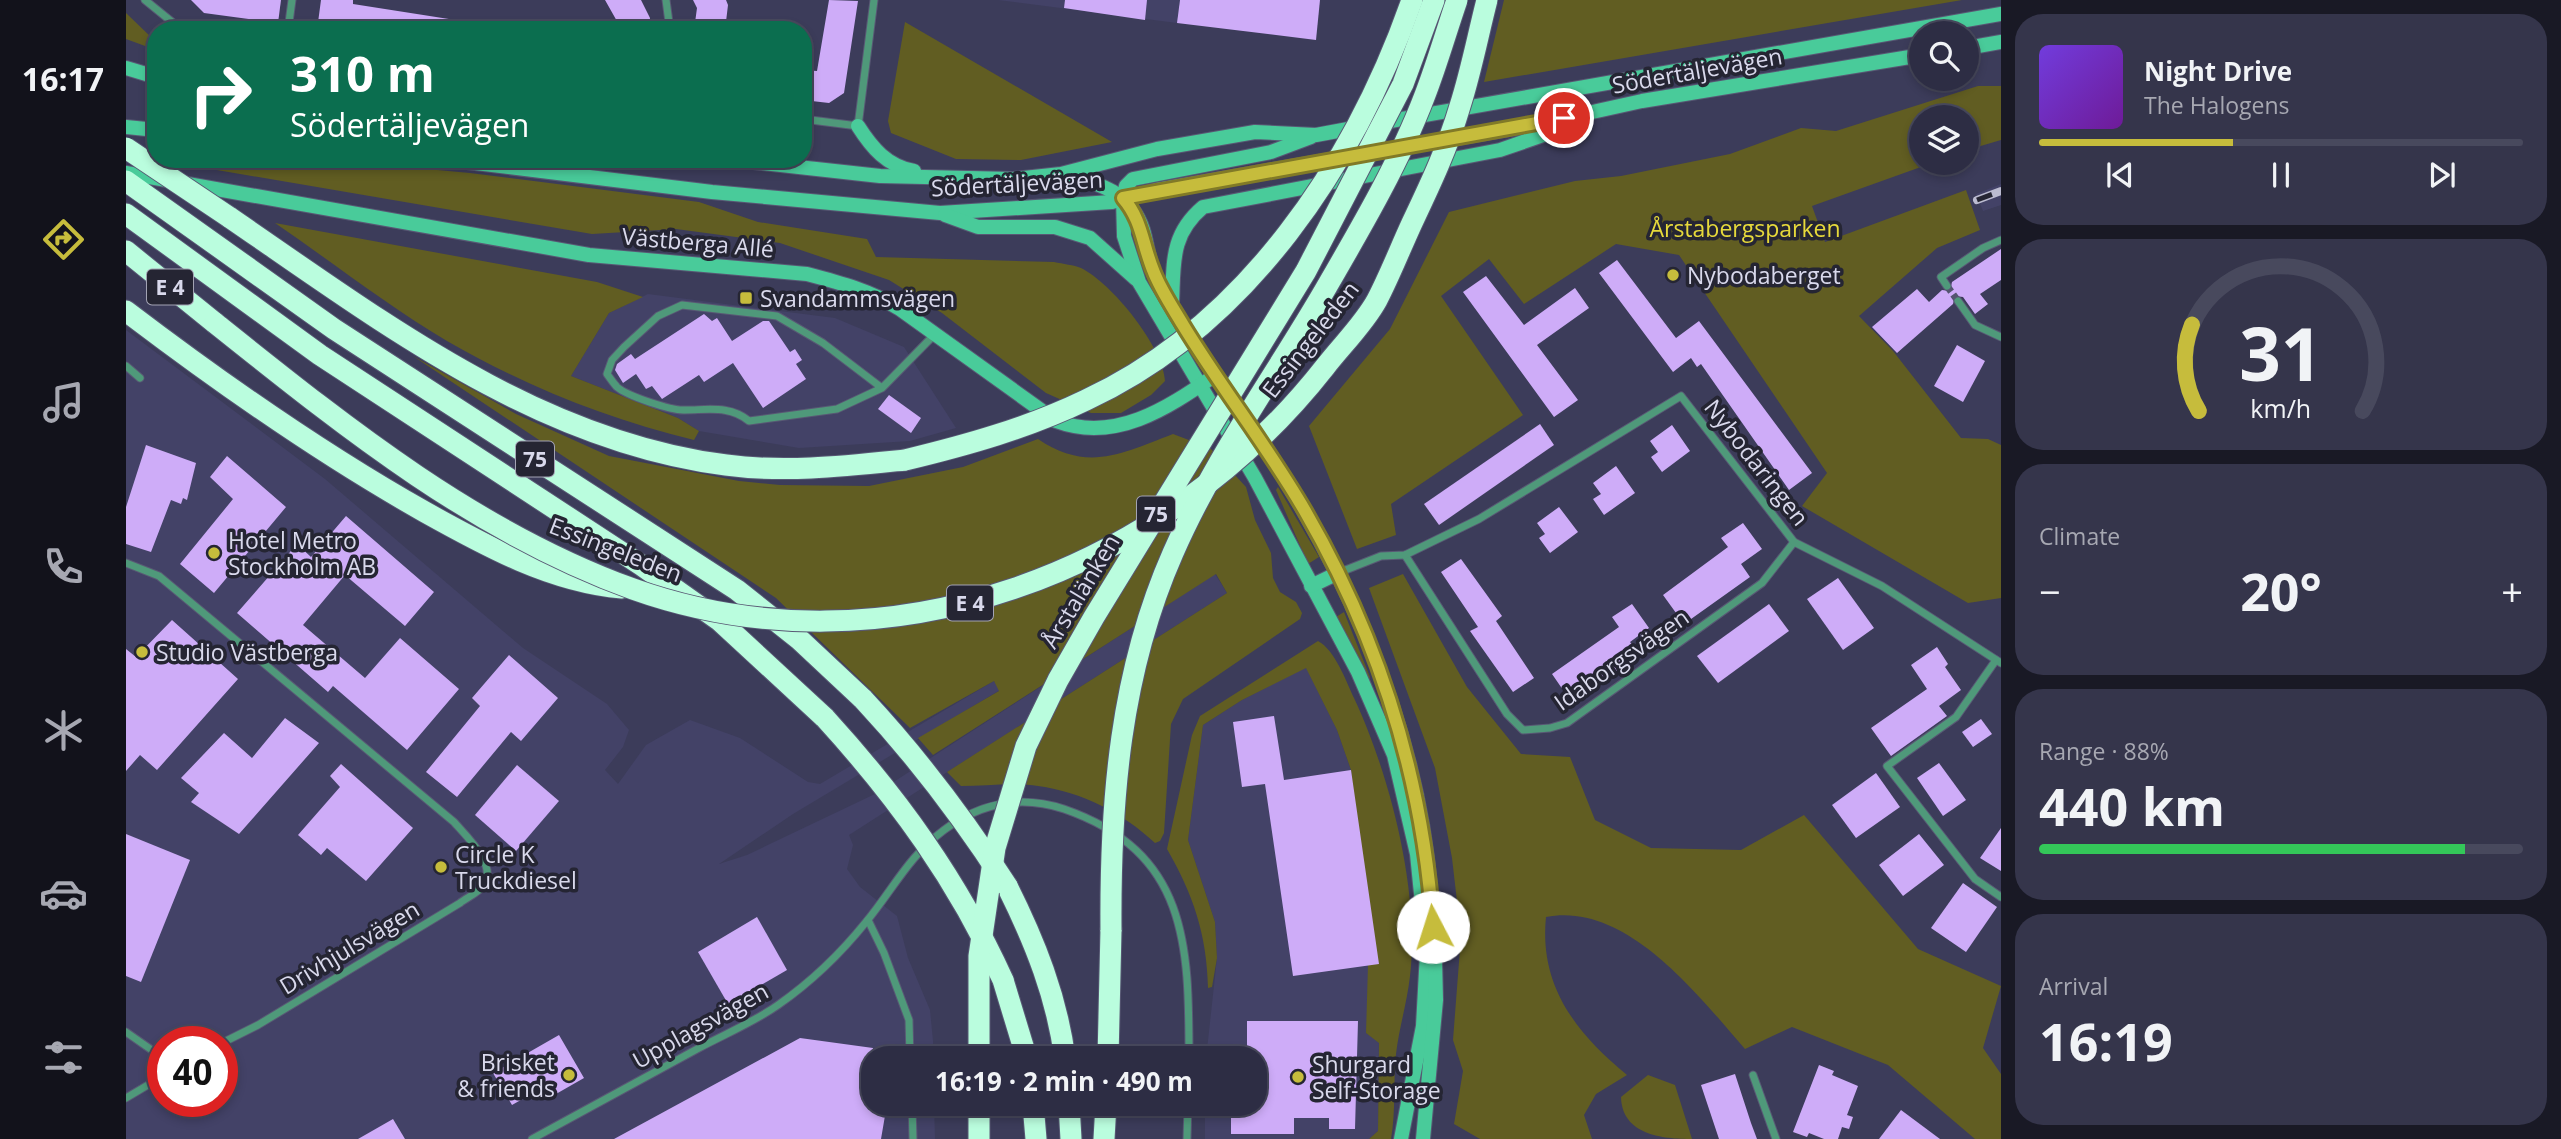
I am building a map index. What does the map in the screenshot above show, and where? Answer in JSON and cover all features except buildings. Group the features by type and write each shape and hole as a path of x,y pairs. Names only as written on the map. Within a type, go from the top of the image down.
{"highway":[{"path":"156,168 395,331 531,406 601,436 726,465 813,469 905,460 1017,429 1088,400 1146,365 1225,305 1289,232 1332,169 1391,58 1412,0"},
{"name":"Årstalänken","path":"979,1046 979,956 995,848 1026,746 1058,680 1094,617 1306,271 1403,84 1434,0"},
{"name":"75","path":"1108,1046 1114,778 1138,651 1173,553 1251,407 1326,288 1404,143 1425,95 1457,0"},
{"name":"Essingeleden","path":"126,251 364,439 484,520 545,551 634,589 682,603 782,618 839,620 913,615 1032,585 1111,548 1176,507 1239,461 1278,423 1375,303 1440,165 1461,105 1487,0"},
{"path":"126,148 147,162"},
{"name":"75","path":"126,181 334,329 737,590 800,640 863,699 905,744 956,810 1007,886 1030,932 1047,979 1063,1046"},
{"name":"75","path":"126,214 320,355 641,565 720,621 825,718 892,795 944,868 977,922 1003,980 1023,1046"},
{"path":"126,311 190,359 351,470 475,540 569,579 634,589"},
{"path":"979,1116 979,1139"},
{"path":"1034,1116 1036,1139"},
{"path":"1070,1116 1072,1139"},
{"path":"1104,1139 1105,1116"}],"main road":[{"name":"Södertäljevägen","path":"808,168 880,176 967,179 1061,174 1157,149 1255,132 1316,135 2001,13"},
{"path":"1979,46 2001,43"},
{"name":"Södertäljevägen","path":"516,168 712,192 940,213 1112,202 1538,124 1642,101 1909,57"},
{"path":"126,68 147,74"},
{"path":"1171,306 1175,251 1180,233 1203,207 1500,150 1642,101"},
{"path":"858,126 870,145 901,169 967,179"},
{"path":"126,127 147,129"},
{"path":"1316,135 1271,152 1133,179 1126,186 1123,198 1124,236 1139,282 1255,478 1358,672 1395,755 1417,853 1424,905 1423,1026 1401,1139"},
{"name":"Västberga Allé","path":"126,173 589,255 807,274 875,294 936,333 1056,421 1076,428 1113,429 1136,422 1214,376"},
{"path":"1061,174 1093,182 1123,198 1135,211 1144,231 1146,251 1154,273 1171,306 1214,376 1276,464 1338,573 1389,694 1420,807 1428,855 1436,1000 1423,1139"},
{"path":"940,213 978,227 1055,227 1090,238 1139,282"},
{"path":"1311,586 1338,573"}],"street":[{"path":"145,0 170,21"},
{"path":"289,21 292,0"},
{"path":"666,0 669,21"},
{"path":"812,120 858,126 874,0"},
{"path":"1947,286 1941,277 1983,248 2001,240"},
{"path":"1958,301 1975,325 2001,337"},
{"path":"882,388 823,343 777,316 682,305 658,316 612,360 607,374 625,392 682,411 708,408 739,413 749,421 837,409 882,388 936,333"},
{"path":"126,366 140,378"},
{"name":"Nybodaringen","path":"1338,573 1381,556 1405,555 1512,501 1681,396 1794,542 1882,586 1998,661 1956,717 1887,766 1975,879 2001,897"},
{"name":"Idaborgsvägen","path":"1405,555 1507,715 1523,730 1550,728 1567,723 1762,583 1794,542"},
{"name":"Drivhjulsvägen","path":"126,564 159,576 454,822 485,862 488,875 483,886 460,903 238,1035"},
{"name":"Upplagsvägen","path":"532,1139 777,1006 837,956 868,920 915,854 947,828 981,809 1015,800 1052,805 1092,819 1124,838 1147,860 1165,887 1179,925 1189,981 1189,1046"},
{"path":"868,920 884,953 909,1020 910,1046"},
{"path":"126,1032 147,1047"},
{"path":"1753,1075 1776,1139"},
{"path":"126,1098 147,1086"},
{"path":"912,1116 913,1139"},
{"path":"1187,1139 1188,1116"}],"shaded area":[{"path":"998,0 1180,0 1177,23"},
{"path":"2001,184 2001,205 1983,211 1976,194"},
{"path":"648,294 835,318 904,347 956,428 910,441 799,448 699,431 678,418 571,376 609,313"},
{"path":"126,330 325,479 523,648 607,704 629,730 623,747 605,770 618,784 646,745 690,720 740,738 808,782 820,784 994,681 1000,690 793,814 719,864 747,855 875,794 1215,574 1227,593 849,835 853,845 847,869 860,887 897,916 908,958 930,1010 933,1041 933,1046 861,1046 861,1116 934,1116 935,1139 126,1139"},
{"path":"1306,667 1337,730 1351,770 1379,964 1366,1033 1379,1042 1378,1131 1369,1139 1205,1139 1205,1116 1267,1116 1267,1046 1207,1046 1217,958 1215,922 1188,840 1203,725 1242,700"}],"green space":[{"path":"1504,0 1962,0 1484,82"},
{"path":"126,13 147,33 147,47 126,39"},
{"path":"905,22 1112,142 1021,160 956,159 891,133 888,121"},
{"path":"1979,86 2001,86 2001,140 1979,146 1979,105 1918,105 1962,91 1979,91"},
{"name":"Årstabergsparken","path":"1909,108 1909,171 1812,206 1825,242 1966,190 1980,230 1937,248 1859,316 1893,351 1961,438 1988,439 2001,445 2001,598 1968,603 1802,506 1827,473 1679,255 1616,244 1524,304 1489,259 1441,296 1523,415 1391,504 1396,535 1357,549 1309,426 1390,329 1449,212 1575,181 1621,176 1730,154 1801,128 1836,131"},
{"path":"205,168 415,168 470,173 699,202 758,222 867,239 876,257 1054,262 1072,265 1081,268 1107,287 1134,318 1156,352 1165,381 1151,395 1121,413 1091,413 1046,393 942,313 889,280 780,243 676,229 592,234"},
{"path":"275,223 597,282 643,297 609,313 571,376 678,418 699,431 694,440 662,432 536,387 447,341 382,299"},
{"path":"413,356 516,414 609,456 739,481 780,485 869,486 963,467 1038,439 1073,455 1090,457 1121,453 1173,434 1210,448 1246,487 1255,520 1271,553 1273,578 1280,592 1296,602 1302,613 1300,619 1183,699 1171,724 1164,833 1160,841 1155,843 1116,813 1070,793 1029,785 961,786 947,772 1227,593 1216,574 933,755 918,738 999,691 994,681 910,728 776,598"},
{"path":"1278,487 1319,557 1308,564 1276,490"},
{"path":"1403,574 1467,687 1521,754 1570,757 1595,820 1651,848 1741,850 1804,815 1918,949 2001,986 1983,1048 2001,1074 2001,1139 1975,1139 1888,1065 1792,1027 1745,1049 1705,1003 1658,957 1632,937 1604,923 1576,916 1546,917 1545,942 1555,986 1577,1025 1627,1075 1596,1094 1584,1115 1592,1139 1480,1139 1454,1124 1463,1071 1453,1040 1461,936 1452,858 1435,768 1369,588"},
{"path":"1344,612 1370,677 1369,680 1336,617"},
{"path":"1318,641 1330,651 1339,666 1367,729 1390,797 1406,871 1412,943 1409,986 1396,1054 1391,1139 1369,1139 1378,1131 1379,1043 1366,1033 1368,965 1351,770 1337,730 1306,668 1242,700 1203,725 1188,840 1215,922 1217,958 1212,987 1208,988 1205,950 1197,916 1167,849 1192,735 1200,716"},
{"path":"1648,1075 1675,1085 1692,1139 1657,1136 1636,1127 1628,1120 1621,1097"}],"tunnel":[{"path":"1947,286 1958,301"}],"railway":[{"path":"1977,200 2001,191"}],"place":[{"name":"Nybodaberget","path":"1673,275"},
{"name":"Svandammsvägen","path":"746,298"},
{"name":"Hotel Metro Stockholm AB","path":"214,553"},
{"name":"Studio Västberga","path":"142,652"},
{"name":"Circle K Truckdiesel","path":"441,867"},
{"name":"Brisket & friends","path":"569,1075"},
{"name":"Shurgard Self-Storage","path":"1298,1077"}],"route":[{"path":"1433,927 1428,855 1420,807 1389,694 1351,598 1306,512 1214,376 1171,306 1146,251 1144,231 1135,211 1123,198 1564,118"}]}
